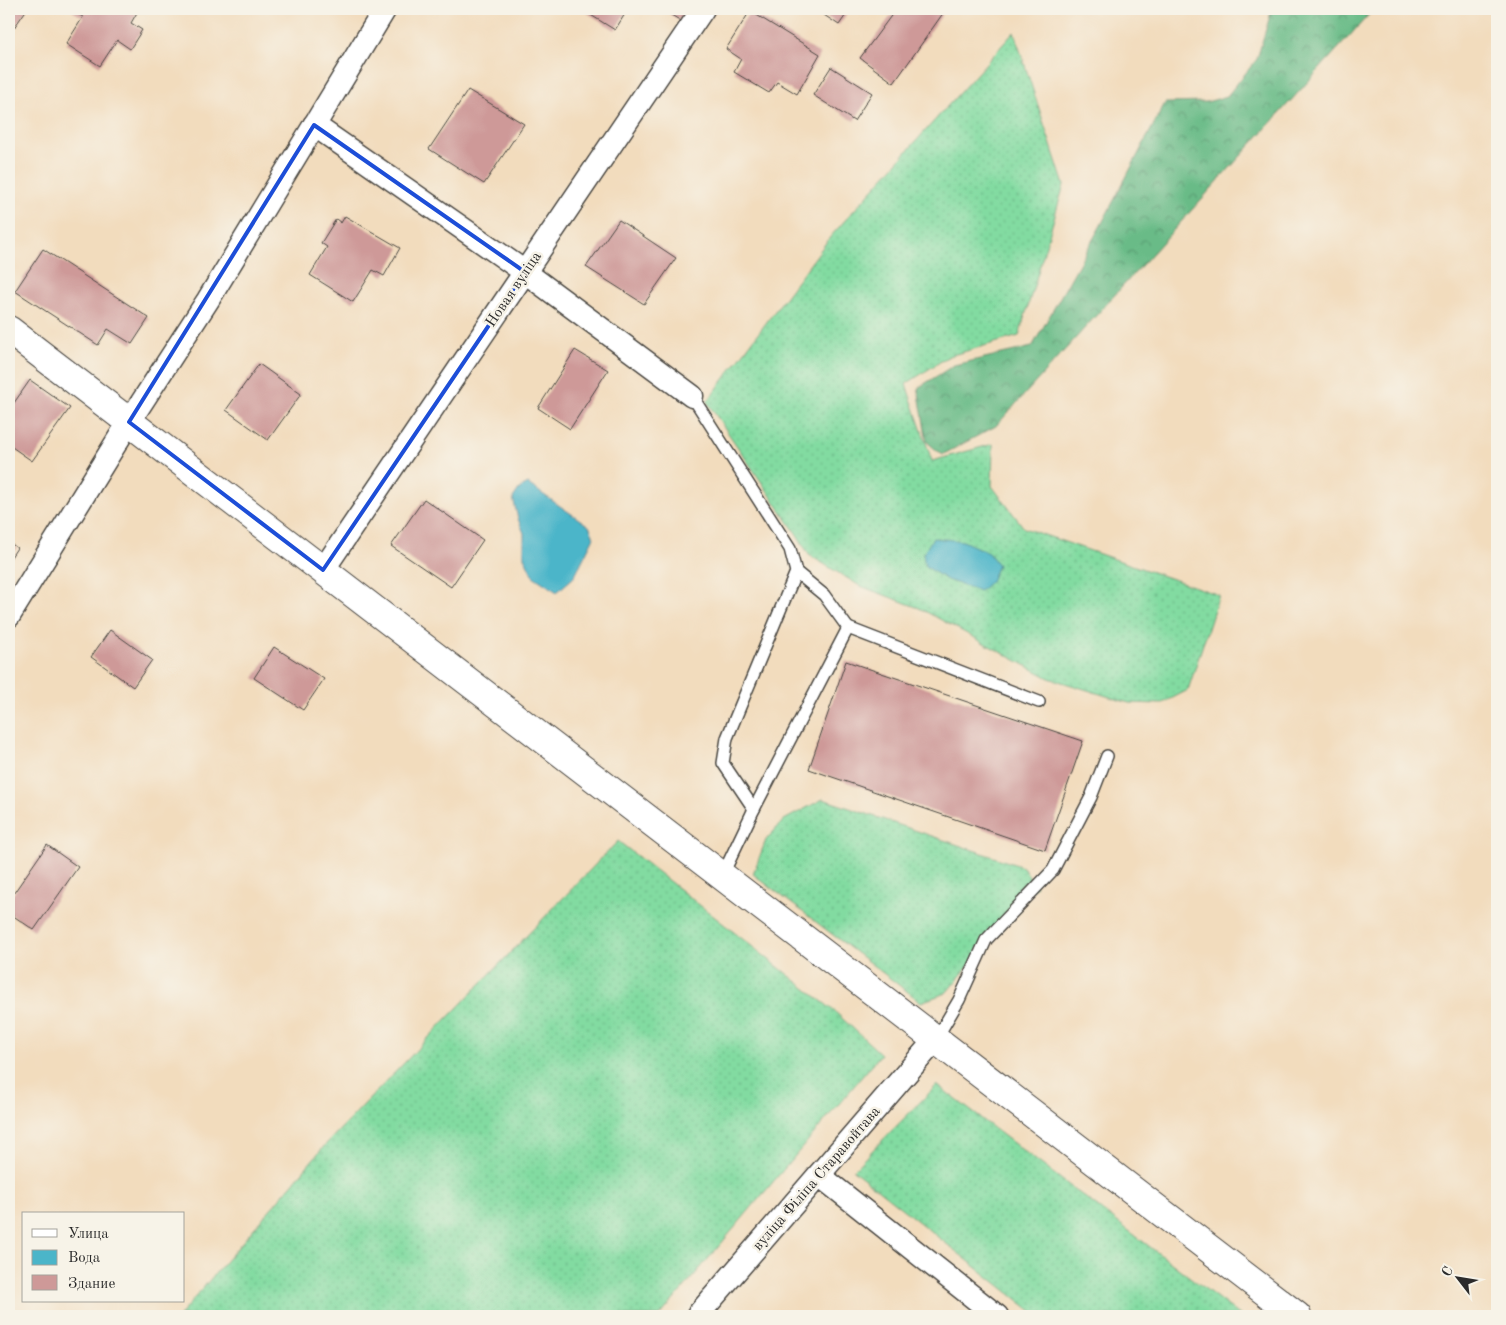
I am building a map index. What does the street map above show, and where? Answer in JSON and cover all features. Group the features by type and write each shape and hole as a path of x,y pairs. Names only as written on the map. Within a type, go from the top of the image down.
{"street":[{"path":"9,616 129,422 208,300 386,9"},
{"name":"Новая вуліца","path":"322,570 703,9"},
{"path":"314,125 525,272 692,396"},
{"path":"9,330 1297,1316"},
{"name":"вуліца Філіпа Старавойтава","path":"697,1316 936,1039"},
{"path":"819,1175 997,1316"}],"lane":[{"path":"692,396 790,549 796,572 824,595 848,628 1039,702"},
{"path":"754,809 723,763 724,754 727,738 796,572"},
{"path":"722,876 754,809 848,628"},
{"path":"936,1039 959,1000 986,940 1053,870 1091,797 1108,756"}],"highlighted area":[{"path":"314,125 525,272 323,570 129,422"}],"green space":[{"path":"1272,9 1374,9 996,426 942,455 927,442 918,388 954,365 1032,347 1101,225 1165,103 1207,102 1227,96 1257,59"},
{"path":"1014,32 1064,185 1019,336 949,356 906,384 932,461 993,444 992,486 1024,528 1219,595 1188,690 1161,704 1129,703 1049,678 919,608 860,586 809,555 707,402 831,236"},
{"path":"823,799 1023,867 1036,886 946,993 921,1002 753,874 766,840 784,820"},
{"path":"618,841 833,1010 881,1054 660,1316 179,1316 327,1143"},
{"path":"937,1085 1241,1316 1038,1316 853,1170"}],"water":[{"path":"528,484 589,526 594,537 574,577 557,592 533,576 524,557 524,533 518,519 513,498 519,489"},
{"path":"933,538 963,541 989,553 998,565 991,581 980,591 947,580 925,566 923,554"}],"building":[{"path":"9,9 27,9 9,35"},
{"path":"74,9 139,9 131,23 142,30 130,49 117,40 100,66 66,44 83,17 72,11"},
{"path":"581,9 628,9 615,30"},
{"path":"661,9 691,9 683,22"},
{"path":"815,9 850,9 839,25"},
{"path":"896,9 946,9 894,83 860,58"},
{"path":"750,11 820,54 797,94 777,82 769,93 734,72 741,59 726,49"},
{"path":"831,67 872,93 854,121 813,95"},
{"path":"468,90 524,124 484,184 429,149"},
{"path":"345,216 400,248 384,276 373,270 353,302 310,275 327,247 321,243 336,219 341,223"},
{"path":"619,220 676,258 644,304 586,267"},
{"path":"43,249 149,318 132,344 108,329 98,345 15,291"},
{"path":"575,350 608,370 570,429 538,408"},
{"path":"259,364 301,394 268,440 226,410"},
{"path":"30,380 70,408 32,461 9,445 9,410"},
{"path":"424,499 483,540 451,587 391,546"},
{"path":"9,542 17,548 9,560"},
{"path":"110,630 152,660 133,687 91,657"},
{"path":"274,647 324,679 303,710 254,678"},
{"path":"846,661 1083,741 1045,850 809,769"},
{"path":"47,845 78,867 34,930 9,913 9,900"}]}
